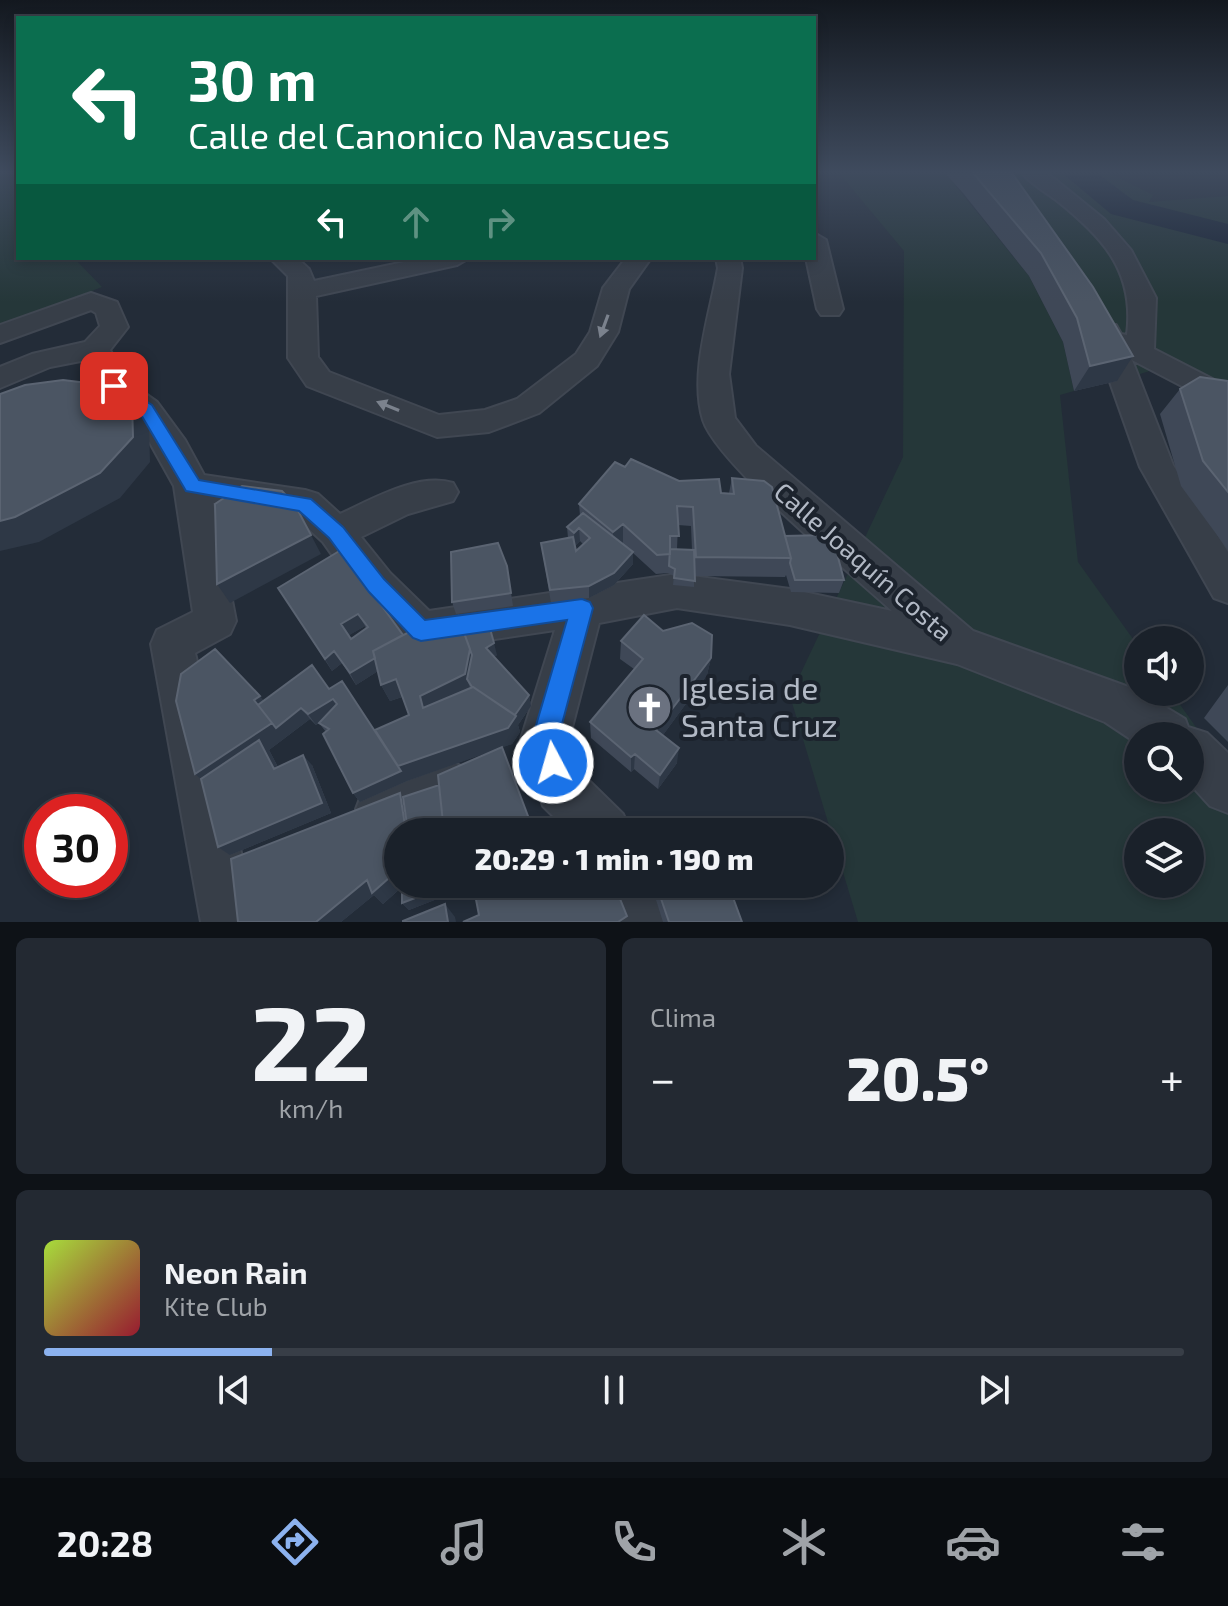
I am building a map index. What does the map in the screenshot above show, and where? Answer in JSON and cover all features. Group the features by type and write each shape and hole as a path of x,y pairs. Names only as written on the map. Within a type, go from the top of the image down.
{"street":[{"path":"1087,216 1093,219 1125,261 1142,293 1140,353"},
{"path":"816,249 830,309"},
{"path":"284,260 300,274 303,358 318,379 437,426 489,421 528,406 587,360 604,332 616,288 637,260"},
{"path":"303,291 448,260"},
{"name":"Calle Joaquín Costa","path":"726,261 714,374 719,420 744,455 958,645 1121,706 1146,722"},
{"path":"0,335 91,301 108,308 114,327 95,349 42,360 0,378"},
{"path":"1228,400 1140,353 1102,324 1157,467 1228,586"},
{"path":"95,349 114,386 146,409 173,448 192,486 215,621 172,644 236,865 229,922"},
{"path":"192,486 305,504 336,532 376,585 421,631 677,591 790,607 958,645"},
{"path":"336,532 398,503 440,492"},
{"path":"582,608 545,739 561,788 591,818"},
{"path":"1204,764 1228,788"},
{"path":"350,819 449,778"},
{"path":"628,898 637,922"}],"shaded area":[{"path":"0,216 16,216 16,260 76,260 102,287 0,327"},
{"path":"875,216 980,216 1029,276 1063,342 1074,391 1060,395 1078,562 1124,626 1124,706 1181,706 1192,722 1124,722 1124,802 1204,802 1204,738 1228,772 1228,922 858,922 844,875 844,818 827,818 790,696 903,457 904,251"},
{"path":"1009,216 1228,216 1228,415 1153,370 1117,381"}],"building":[{"path":"1010,216 1043,216 1093,287 1133,356 1090,366 1077,318 1041,253"},
{"path":"1200,377 1228,381 1228,492 1203,461 1180,389"},
{"path":"63,380 112,386 132,402 133,437 100,473 15,517 0,521 0,394 25,385"},
{"path":"631,459 679,481 719,479 721,493 734,494 732,478 764,481 772,487 791,558 696,557 693,507 677,506 679,536 670,536 670,554 657,555 623,524 613,532 579,504 615,462 625,467"},
{"path":"242,486 282,491 295,505 311,535 217,584 215,504"},
{"path":"583,513 633,552 614,573 589,586 550,590 541,543 573,537 576,551 590,538 579,528 574,533 567,527"},
{"path":"826,535 834,542 844,580 795,580 785,536"},
{"path":"498,543 507,566 511,593 452,602 451,552"},
{"path":"670,549 694,550 695,581 674,578 675,569 669,566"},
{"path":"341,550 403,635 373,651 375,658 350,673 334,651 325,659 278,588","holes":["358,614 368,627 351,639 341,624"]},
{"path":"486,614 494,643 486,648 529,695 515,715 472,687 467,679 472,655 460,622"},
{"name":"Iglesia de Santa Cruz","path":"644,615 663,631 692,623 712,635 711,658 656,730 679,748 660,775 635,754 631,757 590,722 643,659 621,641"},
{"path":"458,616 470,649 465,674 420,696 423,708 473,687 516,716 508,728 398,766 375,730 409,715 396,679 381,685 373,651 430,621"},
{"path":"215,649 260,696 254,700 272,723 195,774 176,701 181,674"},
{"path":"312,665 329,689 342,681 401,771 353,793 323,734 329,729 319,723 337,704 333,699 308,714 301,708 276,728 258,705"},
{"path":"259,740 274,769 303,755 322,803 218,847 201,779"},
{"path":"502,747 529,818 443,818 438,775"},
{"path":"439,785 443,818 406,818 403,797"},
{"path":"400,793 404,818 384,818 384,882 372,893 367,880 316,922 238,922 231,859"},
{"path":"476,898 620,898 627,916 618,922 463,922 479,915"},
{"path":"661,898 733,898 742,922 669,922"},
{"path":"445,904 448,922 403,922 403,921"}],"waterway":[{"path":"1157,216 1228,234"}],"place":[{"name":"Iglesia de Santa Cruz","path":"650,707"}],"route":[{"path":"114,386 146,409 173,448 192,486 305,504 336,532 376,585 421,631 582,608 545,739 553,763"}]}
